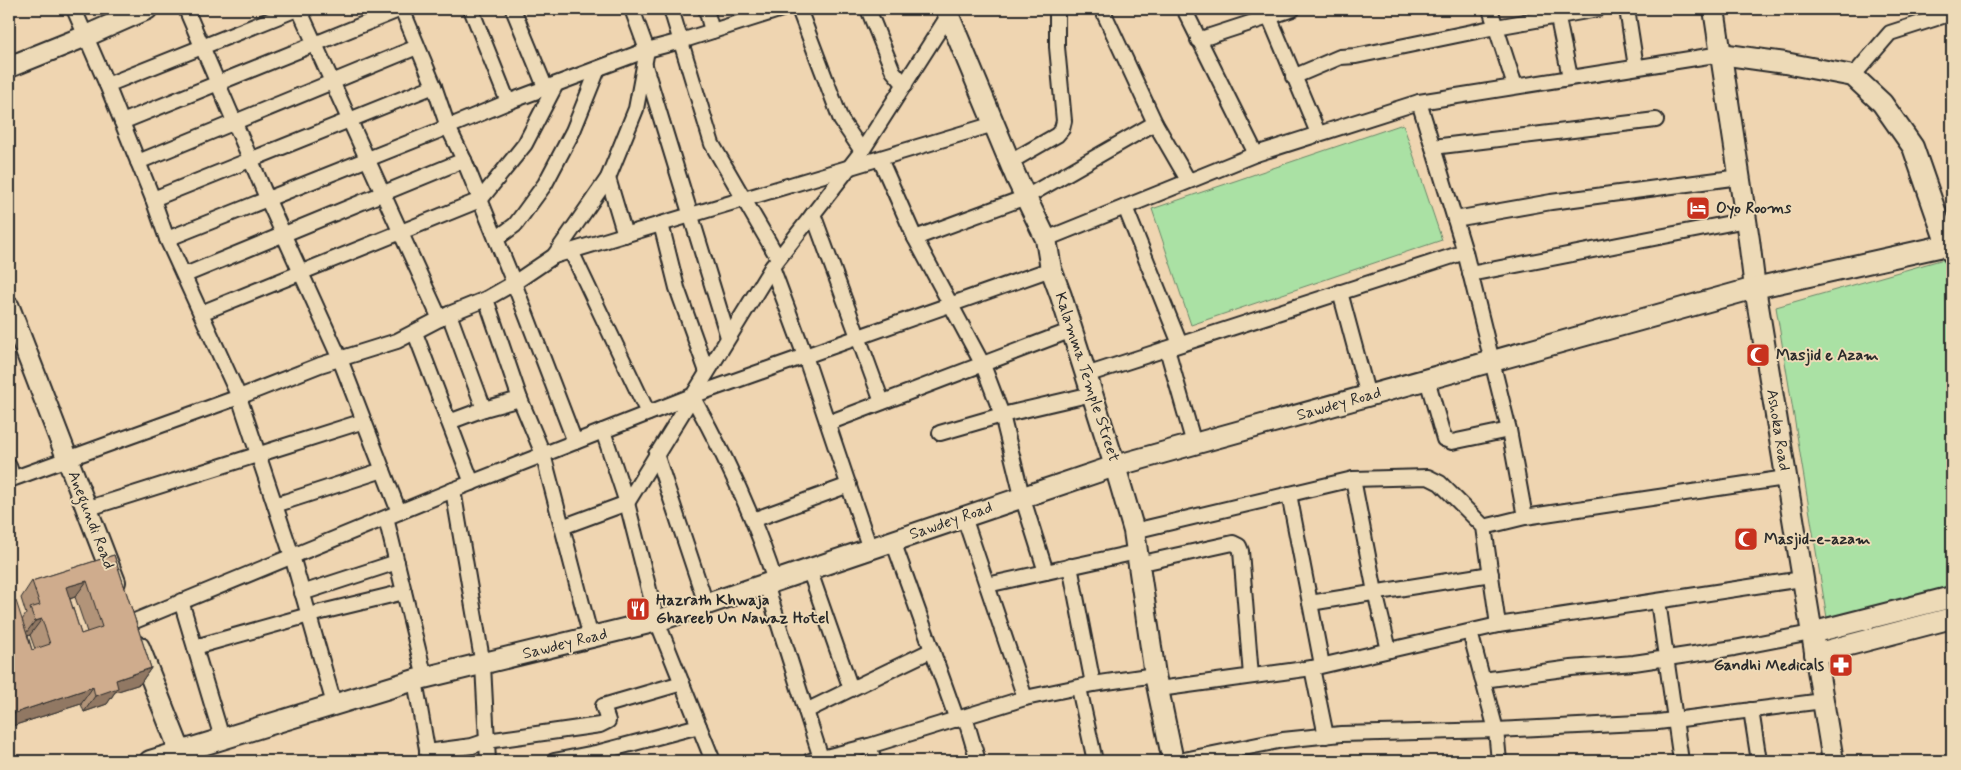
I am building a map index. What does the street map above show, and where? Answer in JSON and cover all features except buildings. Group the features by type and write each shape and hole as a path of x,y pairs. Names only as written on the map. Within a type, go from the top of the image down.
{"street":[{"path":"74,9 122,122 167,239 239,397 292,556 334,704"},
{"path":"9,66 86,36 147,9"},
{"path":"186,9 250,160 340,359 399,512"},
{"path":"107,85 298,9 401,232 445,317 484,409"},
{"path":"122,122 401,9 434,86 448,127 464,160 514,283 575,442"},
{"path":"471,9 508,102"},
{"path":"201,313 480,200 524,144 550,87 513,9"},
{"path":"632,9 728,337"},
{"path":"671,9 712,144 744,200 775,262 870,549"},
{"path":"706,9 712,31"},
{"path":"167,239 508,102 598,69 646,57 682,41 712,31 748,14 782,9"},
{"path":"799,9 841,120 862,151"},
{"path":"868,9 893,71 904,85"},
{"path":"1010,162 1057,135 1062,129 1064,121 1057,9"},
{"path":"1102,9 1155,124 1188,180"},
{"path":"1184,9 1256,154"},
{"path":"1198,40 1267,13 1294,9"},
{"path":"1490,9 1515,86"},
{"path":"1293,77 1340,57 1356,56 1496,27 1557,12 1596,9"},
{"path":"1627,9 1636,67"},
{"name":"Ashoka Road","path":"1714,9 1755,288 1833,761"},
{"path":"562,527 627,503 775,262 850,168 954,10"},
{"name":"Kalamma Temple Street","path":"954,10 994,124 1046,239 1051,269 1072,330 1134,531 1157,682 1173,761"},
{"path":"1557,12 1570,77"},
{"path":"1267,13 1318,133"},
{"path":"1853,76 1890,33 1952,13"},
{"path":"138,162 418,47"},
{"path":"1046,239 1256,154 1419,102 1721,54 1786,63 1853,76 1882,102 1913,147 1950,247"},
{"path":"554,256 608,178 636,109 646,57"},
{"path":"496,239 515,226 545,184 573,131 598,69"},
{"path":"153,199 434,86"},
{"path":"1419,102 1465,252 1508,430 1525,517"},
{"path":"1433,147 1656,120"},
{"path":"10,475 67,459 340,359 397,341 486,299 554,256 994,124"},
{"path":"916,238 1026,197 1155,124"},
{"path":"880,159 916,238 983,365 1002,414 1022,496 1046,572"},
{"path":"185,275 464,160"},
{"path":"1455,219 1552,202 1740,177"},
{"path":"608,178 625,235"},
{"path":"1125,207 1173,347 1194,444"},
{"path":"813,214 882,402"},
{"path":"1470,274 1746,220"},
{"path":"661,224 677,288 707,372"},
{"name":"Sawdey Road","path":"150,761 182,756 222,738 420,679 484,665 656,621 1115,466 1755,288 1950,247"},
{"path":"572,251 648,413"},
{"path":"940,433 1089,384 1173,347 1465,252"},
{"path":"124,608 181,602 453,490 692,396 1051,269"},
{"path":"1340,292 1368,396"},
{"path":"486,299 520,399 544,454 590,638"},
{"name":"Anegundi Road","path":"11,319 182,756"},
{"path":"828,422 1072,330"},
{"path":"414,333 472,483"},
{"path":"1427,379 1444,439 1447,442 1508,430"},
{"path":"692,396 714,434 753,520 806,711 815,760 869,746 1025,698 1093,684 1251,676 1317,666 1498,625 1802,579"},
{"path":"449,422 484,409 520,399"},
{"path":"86,509 364,421"},
{"path":"603,431 627,503 656,621 713,761"},
{"path":"656,454 706,604"},
{"path":"275,505 383,470"},
{"path":"1134,531 1353,479 1428,477 1440,483 1484,527 1498,625"},
{"path":"1484,527 1525,517 1786,478"},
{"path":"1353,479 1375,592 1389,650"},
{"path":"753,520 849,485"},
{"path":"453,490 484,665 488,761"},
{"path":"1289,494 1310,603 1326,736"},
{"path":"964,517 1025,698"},
{"path":"386,518 404,592 420,679 428,756 472,746 487,740 600,725 608,721 603,706 682,683"},
{"path":"893,541 932,650 978,761"},
{"path":"987,584 1070,566 1138,558 1233,543 1242,551 1251,676"},
{"path":"302,593 397,562"},
{"path":"1070,566 1093,684"},
{"path":"809,569 851,689"},
{"path":"1310,603 1491,574"},
{"path":"195,647 309,615 404,592"},
{"path":"1483,680 1571,668 1634,663 1811,633 1952,597"},
{"path":"1658,601 1681,761"},
{"path":"181,602 222,738"},
{"path":"1815,654 1952,618"},
{"path":"1470,632 1496,730 1499,761"},
{"path":"806,711 932,650"},
{"path":"1078,688 1095,761"},
{"path":"1179,761 1237,755 1283,740 1326,736 1496,730 1676,719 1823,701"},
{"path":"1751,710 1759,761"},
{"path":"554,761 600,752 699,726"},
{"path":"869,746 874,761"}],"green space":[{"path":"1403,124 1442,240 1191,325 1152,209"},
{"path":"1944,259 1952,273 1952,592 1828,624 1776,307"}],"place":[{"name":"Oyo Rooms","path":"1698,208"},
{"name":"Masjid e Azam","path":"1758,355"},
{"name":"Masjid-e-azam","path":"1746,539"},
{"name":"Hazrath Khwaja Ghareeb Un Nawaz Hotel","path":"638,609"},
{"name":"Gandhi Medicals","path":"1841,665"}]}
